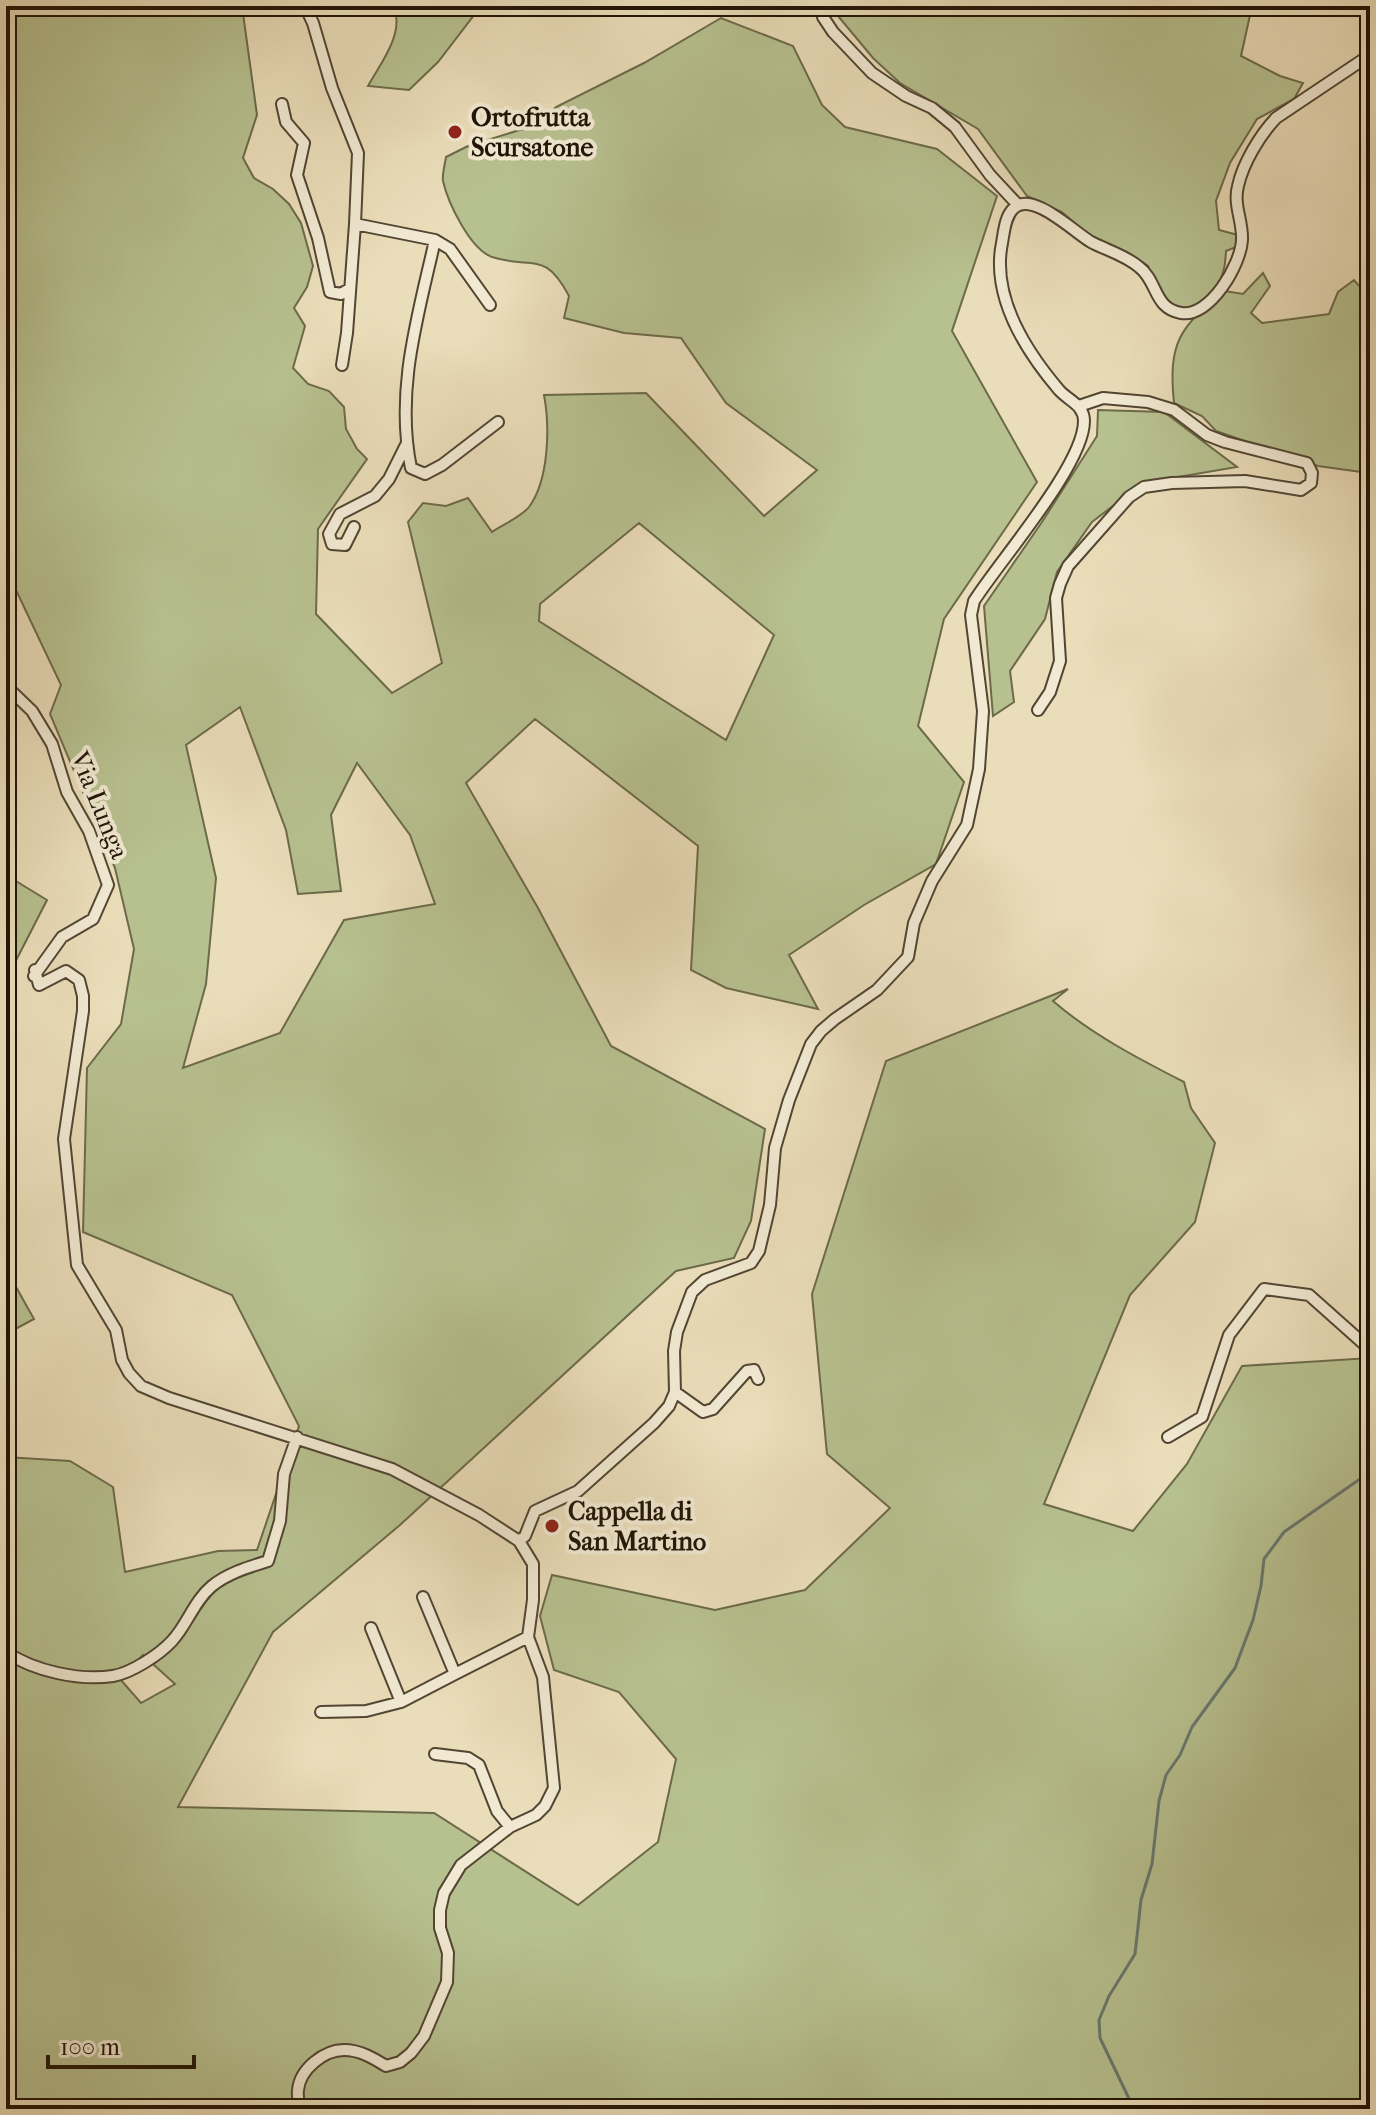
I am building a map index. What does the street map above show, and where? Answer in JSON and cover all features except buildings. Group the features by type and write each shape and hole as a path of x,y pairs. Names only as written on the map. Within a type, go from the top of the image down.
{"street":[{"path":"305,6 332,88 358,153 347,333 342,365"},
{"path":"823,6 823,17 833,32 872,73 906,96 932,108 955,127 990,175 1018,205"},
{"path":"519,1541 525,1536 535,1511 578,1491 669,1406 675,1392 677,1332 692,1292 705,1280 751,1263 759,1251 770,1205 775,1148 789,1100 811,1044 835,1019 877,990 908,957 914,923 932,881 967,825 979,769 983,711 971,615 974,601 1054,489 1071,460 1083,429 1083,412 1062,393 1042,368 1022,336 1001,288 999,256 1012,209 1018,205 1031,205 1057,217 1084,238 1138,265 1166,308 1185,314 1195,311 1217,295 1237,259 1242,241 1237,188 1242,172 1268,127 1302,100 1370,55"},
{"path":"282,104 286,122 304,143 297,175 318,238 330,292 341,294 349,289"},
{"path":"355,224 435,240 450,249 490,305"},
{"path":"435,240 415,320 405,384 406,445 411,468 425,474 442,465 498,422"},
{"path":"1038,710 1050,692 1060,661 1056,598 1060,584 1068,566 1129,497 1144,487 1172,483 1245,481 1301,490 1311,483 1312,473 1307,463 1207,435 1174,410 1123,398 1103,398 1079,406"},
{"path":"354,527 345,545 332,544 329,534 340,514 375,496 389,479 406,445"},
{"name":"Via Lunga","path":"6,686 32,711 52,744 67,792 89,831 108,885 93,919 62,937 35,973 39,985 66,971 79,980 83,996 80,1044 64,1139 77,1265 116,1330 122,1360 141,1386 169,1398 297,1437"},
{"path":"1168,1437 1202,1417 1229,1335 1264,1289 1309,1295 1364,1344 1370,1339"},
{"path":"675,1392 703,1412 713,1409 747,1371 754,1370 758,1379"},
{"path":"6,1652 21,1662 53,1671 115,1676 143,1662 172,1641 210,1587 229,1575 268,1561 280,1521 284,1474 297,1437 392,1469 479,1515 519,1541 533,1564 533,1600 528,1637 543,1677 554,1788 545,1806 536,1815 510,1827 461,1865 444,1893 440,1928 448,1953 447,1982 424,2036 417,2045 400,2062 386,2066 365,2054 342,2050 326,2055 313,2063 302,2077 298,2090 300,2109"},
{"path":"423,1597 455,1674"},
{"path":"371,1628 401,1702"},
{"path":"321,1712 366,1711 401,1702 528,1637"},
{"path":"435,1754 468,1758 479,1765 497,1811 510,1827"}],"green space":[{"path":"6,6 242,6 257,115 243,158 254,178 273,189 289,204 301,223 313,266 307,287 294,308 305,326 293,368 308,384 329,391 344,407 346,429 357,449 367,459 318,529 316,614 392,693 442,663 408,522 423,503 446,506 468,498 492,532 526,511 536,496 544,468 547,422 544,395 646,393 764,516 817,470 726,403 681,338 624,333 564,318 569,296 552,272 544,266 492,257 484,252 468,235 450,201 443,181 446,157 468,146 539,124 556,107 644,63 721,18 793,46 822,105 845,127 937,149 997,196 952,331 1037,482 944,619 918,726 964,782 936,864 864,905 789,955 818,1009 726,988 691,970 698,846 535,719 466,783 538,908 611,1046 765,1129 751,1221 734,1258 676,1271 400,1525 273,1632 178,1807 434,1813 578,1905 658,1842 676,1759 619,1692 554,1670 540,1616 552,1575 715,1610 805,1590 890,1508 827,1454 812,1294 886,1061 1068,989 1053,1001 1099,1035 1184,1082 1191,1108 1215,1143 1195,1222 1130,1295 1044,1504 1133,1531 1187,1464 1242,1366 1370,1358 1370,2109 6,2109 6,1709 12,1710 6,1694 6,1457 70,1461 113,1487 125,1572 218,1551 257,1550 299,1426 232,1295 83,1232 87,1068 121,1024 134,949 115,868 50,714 61,685 6,569","holes":["639,523 774,635 726,740 539,621 540,604","240,707 286,830 298,894 341,891 331,815 357,763 410,835 435,904 344,920 280,1033 183,1068 206,984 216,878 186,745","143,1655 175,1684 141,1703 120,1679"]},
{"path":"393,6 481,6 438,62 409,90 368,86 394,37 396,16"},
{"path":"832,6 1252,6 1241,56 1280,76 1303,83 1294,99 1257,119 1230,163 1216,201 1219,230 1238,235 1236,247 1226,251 1217,286 1189,310 1167,304 1159,294 1148,266 1086,233 1062,212 1027,196 978,129 900,83 873,58"},
{"path":"1263,273 1270,286 1251,313 1262,323 1329,314 1338,292 1354,280 1361,288 1370,287 1370,469 1361,472 1318,466 1216,431 1202,416 1174,403 1175,351 1187,326 1225,291 1243,294"},
{"path":"1098,410 1164,412 1237,467 1143,483 1092,522 1057,572 1045,619 1010,671 1014,702 993,716 984,606 1097,436"},
{"path":"6,875 47,900 6,980"},
{"path":"6,1269 34,1319 6,1334"}],"waterway":[{"path":"1134,2109 1100,2038 1099,2020 1109,1996 1135,1954 1141,1900 1152,1864 1159,1801 1166,1775 1180,1755 1192,1727 1235,1668 1253,1620 1264,1559 1284,1532 1370,1472"}],"place":[{"name":"Ortofrutta Scursatone","path":"455,132"},
{"name":"Cappella di San Martino","path":"552,1526"}]}
